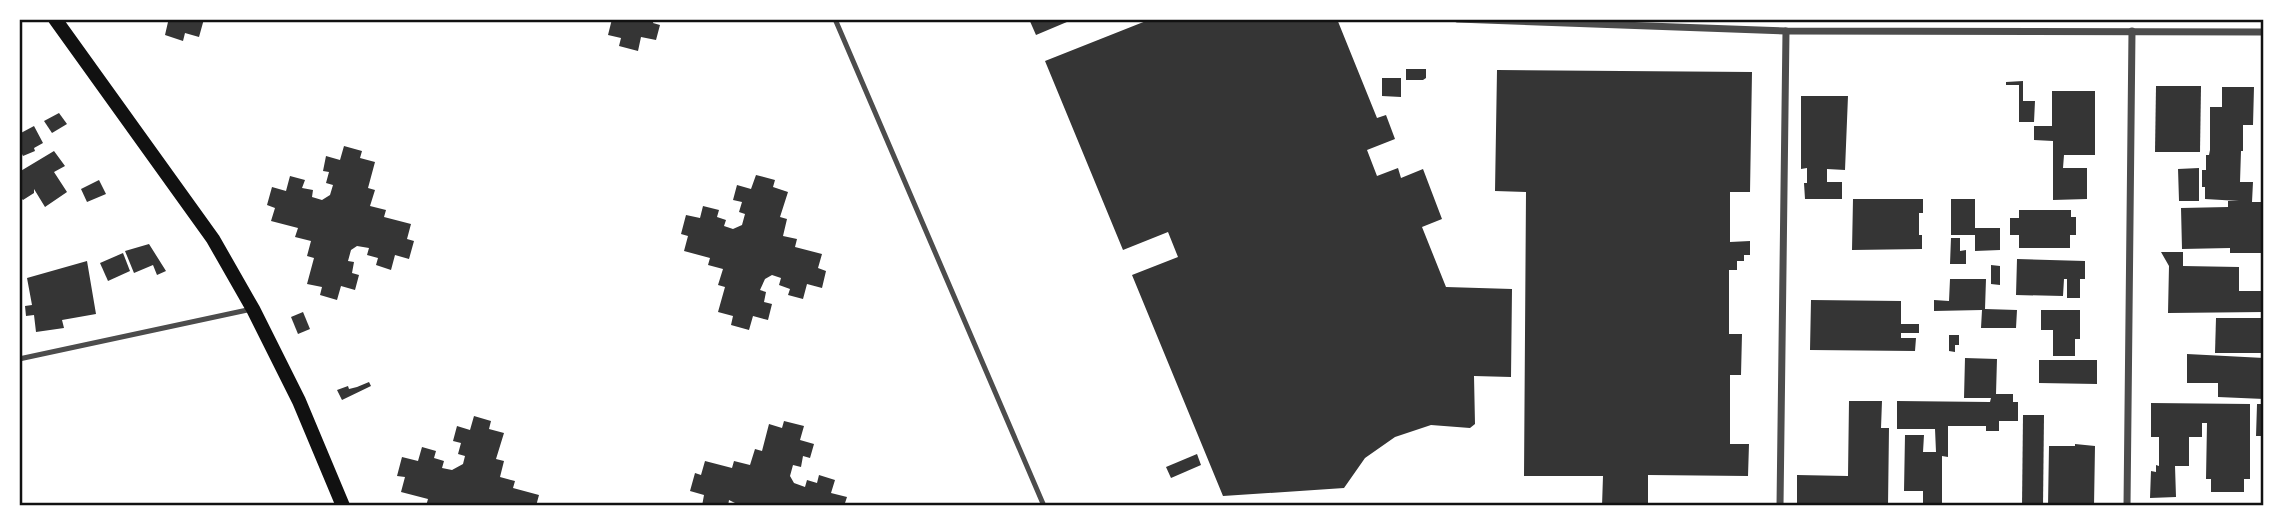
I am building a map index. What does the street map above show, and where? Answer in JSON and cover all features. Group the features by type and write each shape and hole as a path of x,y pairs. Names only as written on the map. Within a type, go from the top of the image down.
{"main road":[{"path":"55,19 214,239 299,401 343,506"}],"street":[{"path":"1457,19 1786,31 2264,32"},
{"path":"1780,506 1786,31"},
{"path":"2127,506 2132,31"}],"lane":[{"path":"835,19 1044,506"},
{"path":"19,359 253,309"}],"building":[{"path":"163,19 204,19 199,37 185,33 183,41 165,35 168,22"},
{"path":"612,19 654,19 653,23 660,25 656,40 641,37 638,51 619,46 621,38 608,35"},
{"path":"1029,19 1074,19 1036,35"},
{"path":"1151,19 1337,19 1377,118 1386,115 1395,139 1367,150 1377,176 1398,168 1401,178 1423,169 1442,219 1422,227 1446,287 1512,289 1511,377 1474,376 1475,424 1470,428 1431,425 1395,437 1365,458 1344,488 1223,496 1132,275 1178,257 1168,232 1123,250 1045,61"},
{"path":"1406,69 1426,69 1426,78 1406,80"},
{"path":"1497,70 1752,72 1750,192 1730,192 1730,242 1750,241 1750,255 1744,255 1744,261 1737,261 1737,270 1729,270 1729,334 1742,334 1741,375 1730,375 1730,444 1749,444 1748,476 1648,475 1648,506 1602,506 1603,476 1524,476 1526,192 1495,191"},
{"path":"1382,78 1401,78 1401,97 1382,96"},
{"path":"2023,81 2023,101 2035,101 2034,122 2019,122 2019,85 2006,85 2006,82"},
{"path":"2156,86 2201,86 2200,152 2155,152"},
{"path":"2222,87 2254,87 2253,125 2243,125 2240,182 2253,182 2252,202 2264,202 2264,253 2230,253 2230,248 2182,249 2181,208 2228,207 2228,201 2239,201 2205,199 2205,187 2202,187 2202,170 2206,170 2206,155 2209,155 2210,150 2210,107 2222,107"},
{"path":"2052,91 2095,91 2095,155 2064,155 2063,168 2087,168 2087,199 2053,200 2053,141 2034,140 2034,126 2052,126"},
{"path":"1801,96 1848,96 1845,170 1827,169 1827,182 1842,182 1842,199 1805,199 1807,168 1801,169"},
{"path":"59,113 67,124 52,133 44,121"},
{"path":"34,126 43,143 34,148 35,151 19,155 19,134"},
{"path":"344,146 362,151 360,158 375,162 368,188 375,190 370,206 386,210 384,217 411,224 407,239 414,241 409,259 395,255 391,270 376,265 378,258 367,255 369,248 357,246 351,250 348,261 354,262 352,273 359,275 355,290 341,286 337,300 320,295 322,287 307,284 314,258 307,256 311,241 295,237 298,228 271,221 275,208 267,205 272,187 286,191 290,176 305,180 302,188 313,190 312,197 322,200 330,195 333,185 326,183 329,172 323,171 326,156 340,160"},
{"path":"54,151 65,166 54,172 67,192 45,207 34,189 34,193 23,200 19,199 19,172"},
{"path":"2199,168 2199,201 2179,201 2178,169"},
{"path":"756,175 775,180 773,187 788,192 780,217 787,219 783,236 797,239 795,247 822,254 818,268 826,271 822,288 807,284 803,299 788,295 790,289 779,285 781,278 772,275 765,279 760,290 766,292 764,302 772,304 768,320 753,316 749,330 731,325 733,316 718,312 725,287 718,285 723,269 708,265 710,258 684,251 688,236 681,234 686,215 700,218 703,206 719,210 717,217 726,220 724,226 733,229 742,225 745,214 739,212 742,202 733,200 737,185 751,189"},
{"path":"99,180 106,194 87,202 81,189"},
{"path":"1853,199 1923,199 1923,213 1919,213 1922,249 1852,250"},
{"path":"1951,199 1975,199 1975,228 2000,228 2000,250 1975,251 1975,235 1951,235"},
{"path":"2019,210 2071,210 2071,217 2076,217 2076,235 2070,235 2070,248 2019,248 2019,235 2010,235 2010,218 2019,218"},
{"path":"1951,238 1960,238 1960,251 1966,250 1966,264 1950,264"},
{"path":"149,244 166,271 157,275 153,265 134,273 125,251"},
{"path":"2161,252 2183,252 2183,266 2239,267 2239,291 2264,291 2264,312 2168,313 2169,266"},
{"path":"123,253 130,271 108,281 100,263"},
{"path":"2017,259 2085,261 2085,279 2080,279 2080,298 2067,298 2067,279 2064,279 2063,296 2016,295"},
{"path":"87,261 96,314 62,320 64,328 36,332 34,315 26,316 25,306 32,305 27,278"},
{"path":"1991,265 2000,266 2000,285 1991,284"},
{"path":"1950,279 1986,279 1985,309 2017,310 2016,328 1981,328 1982,310 1934,311 1934,300 1949,301"},
{"path":"1811,300 1901,301 1901,324 1919,324 1919,333 1901,333 1901,338 1916,338 1915,351 1810,350"},
{"path":"2041,310 2080,310 2080,339 2075,339 2075,356 2053,356 2053,330 2041,330"},
{"path":"303,312 310,329 298,334 291,317"},
{"path":"2216,318 2264,318 2264,353 2215,353"},
{"path":"1949,335 1959,335 1959,345 1955,345 1955,352 1949,351"},
{"path":"2187,354 2264,358 2264,399 2218,397 2218,383 2187,383"},
{"path":"1965,358 1997,359 1996,394 2013,394 2013,402 2018,402 2018,421 1999,421 1999,431 1986,431 1986,426 1948,426 1948,457 1942,456 1942,503 1923,503 1923,491 1904,491 1905,435 1924,435 1923,452 1936,452 1935,429 1897,429 1897,401 1990,402 1991,398 1964,398"},
{"path":"2039,360 2097,360 2097,384 2039,383"},
{"path":"369,382 371,386 342,400 337,390 348,386 349,389 357,387"},
{"path":"1849,401 1882,401 1881,428 1889,428 1888,506 1797,506 1797,475 1848,476"},
{"path":"2151,403 2250,404 2250,479 2244,479 2244,492 2211,492 2211,479 2206,479 2207,423 2202,423 2202,437 2189,437 2189,466 2175,466 2176,497 2150,498 2151,471 2156,472 2156,465 2159,466 2159,437 2151,437"},
{"path":"2257,404 2264,404 2264,436 2256,436"},
{"path":"2023,415 2044,415 2043,506 2022,506"},
{"path":"474,416 491,421 489,429 504,433 496,459 504,461 500,477 515,481 513,488 539,495 536,506 426,506 428,499 401,492 405,477 397,476 402,457 418,461 422,447 436,451 434,458 444,461 442,468 452,470 463,464 465,456 458,454 461,443 453,441 457,426 470,430"},
{"path":"784,421 804,426 800,440 814,444 810,458 803,456 801,467 793,465 790,476 794,483 805,487 807,480 817,483 819,475 835,480 831,493 847,497 844,506 741,506 729,500 728,506 702,506 704,495 690,491 695,473 701,475 705,461 732,468 734,461 750,465 755,449 762,451 769,424 782,428"},
{"path":"2049,446 2095,446 2094,506 2048,506"},
{"path":"1197,454 1201,465 1171,478 1166,467"}]}
